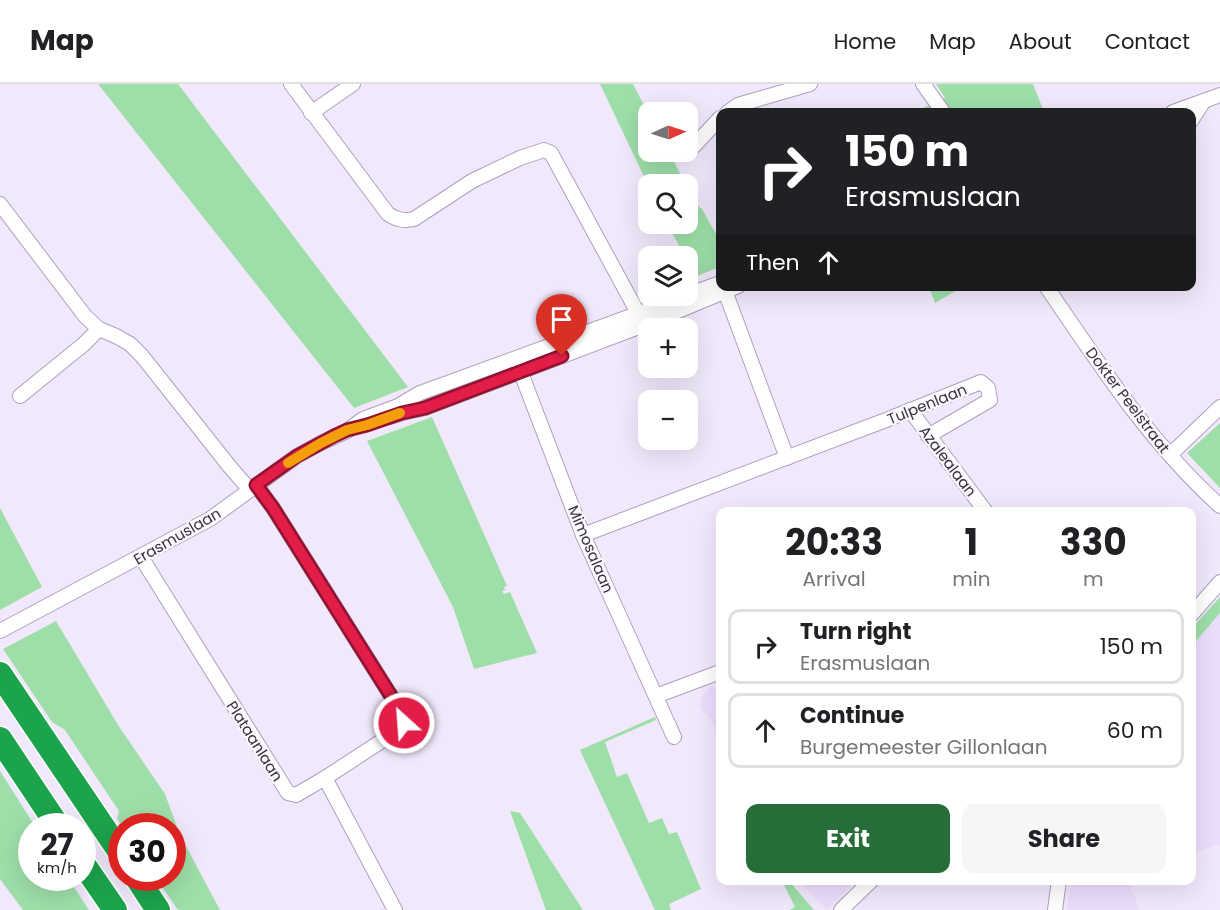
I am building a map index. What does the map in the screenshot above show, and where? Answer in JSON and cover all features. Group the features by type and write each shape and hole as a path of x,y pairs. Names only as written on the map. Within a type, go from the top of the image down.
{"highway":[{"path":"0,674 108,834"},
{"path":"0,739 49,813"},
{"path":"96,882 115,910"},
{"path":"146,891 158,910"}],"street":[{"path":"291,84 388,214 404,221 414,219 472,181 520,158 544,150 550,153 640,318"},
{"path":"311,113 353,84"},
{"path":"734,108 810,84"},
{"path":"923,84 941,108"},
{"path":"1184,108 1220,95"},
{"path":"1196,113 1204,101"},
{"path":"698,142 716,122"},
{"path":"0,204 85,316 99,329 130,344 142,356 230,467 273,508 403,715 404,723 400,729 325,778 395,910"},
{"path":"698,293 716,289"},
{"path":"644,318 717,291"},
{"path":"729,291 787,458"},
{"name":"Dokter Peelstraat","path":"1049,291 1129,406 1170,455 1220,506"},
{"path":"643,318 665,306"},
{"path":"347,430 363,419 398,406 420,393 515,357 638,320"},
{"path":"347,430 425,408 521,372 638,320"},
{"path":"20,396 99,329"},
{"name":"Mimosalaan","path":"515,357 583,535 674,737"},
{"name":"Tulpenlaan","path":"583,535 981,382 988,388 990,400 928,436"},
{"path":"1170,455 1220,407"},
{"name":"Azalealaan","path":"910,410 982,507"},
{"name":"Erasmuslaan","path":"0,631 210,519 297,456 347,430"},
{"name":"Plataanlaan","path":"141,557 288,794 296,795 325,778"},
{"path":"1196,609 1220,582"},
{"path":"656,696 716,674"},
{"path":"841,910 867,885"},
{"path":"1055,910 1058,885"}],"shaded area":[{"path":"1220,613 1220,848 1218,844 1196,853 1196,641"},
{"path":"716,686 716,732 711,720 701,709 701,698 708,689"},
{"path":"804,885 852,885 827,910"},
{"path":"1070,885 1130,885 1140,910 1067,910"}],"green space":[{"path":"98,84 178,84 408,387 354,408"},
{"path":"600,84 633,84 642,102 638,102 638,162 675,162 680,174 643,174"},
{"path":"936,84 1033,84 1042,108 923,108 945,98"},
{"path":"698,205 716,234 716,269 698,276 698,246 679,246 673,234 698,234"},
{"path":"931,291 955,291 935,303"},
{"path":"432,417 507,586 502,591 504,594 510,592 537,653 474,669 453,607 367,441"},
{"path":"1220,423 1220,488 1187,453"},
{"path":"0,508 42,587 0,610"},
{"path":"1220,597 1220,613 1196,641 1196,623"},
{"path":"56,621 118,725 165,794 172,813 118,813 65,730 52,722 3,649"},
{"path":"655,717 656,720 605,742 617,777 627,773 649,823 662,818 669,834 677,832 701,889 669,904 671,910 655,910 580,750"},
{"path":"0,771 27,813 18,813 18,891 77,891 89,910 23,910 0,879"},
{"path":"510,811 520,813 583,910 546,910"},
{"path":"186,846 220,910 178,910 165,891 186,891"},
{"path":"784,885 792,885 814,910 789,910 795,907"}],"slow traffic":[{"path":"288,463 347,430 400,413"}],"route":[{"path":"404,723 403,715 273,508 256,485 297,456 347,430 425,408 562,356"}]}
